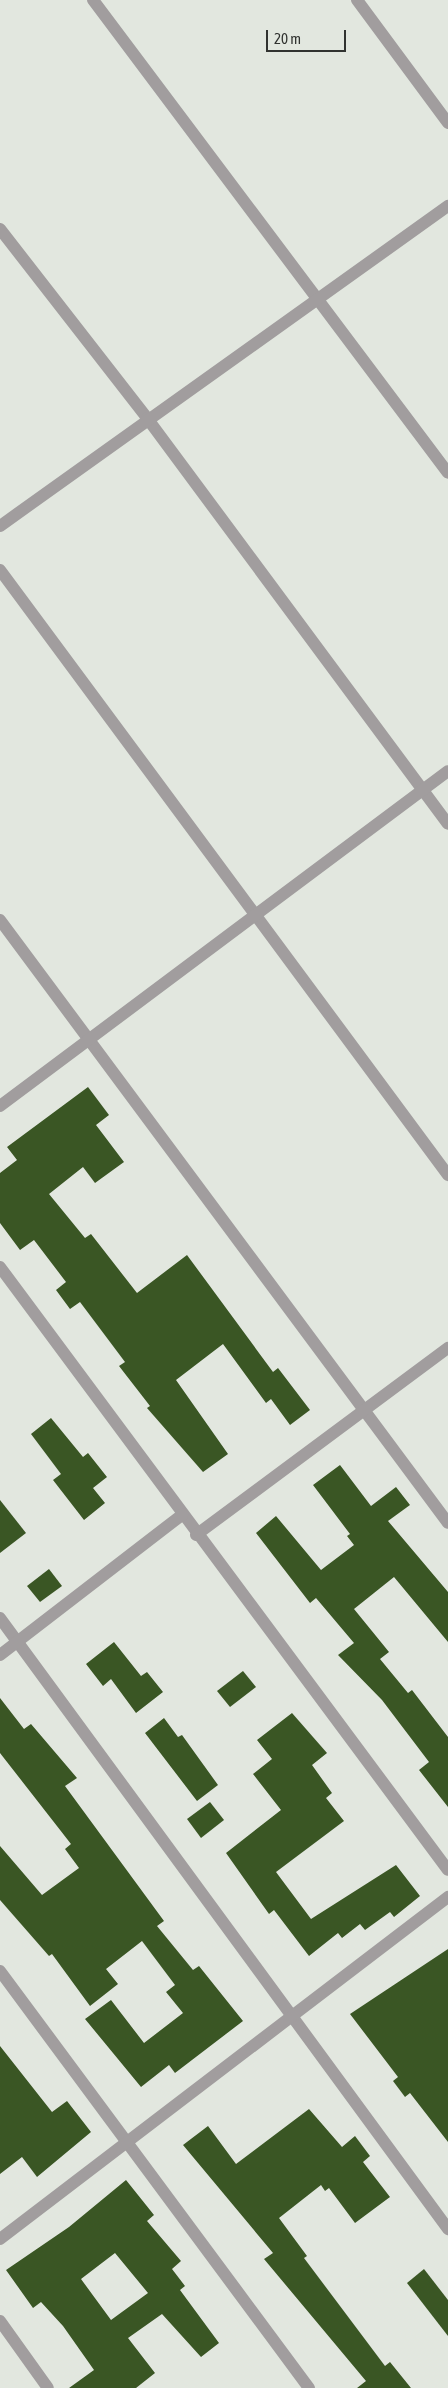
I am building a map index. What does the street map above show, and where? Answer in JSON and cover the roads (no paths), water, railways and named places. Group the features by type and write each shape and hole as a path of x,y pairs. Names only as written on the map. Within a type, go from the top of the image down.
{"street":[{"path":"93,0 316,301 448,473"},
{"path":"357,0 448,123"},
{"path":"0,526 147,418 316,301 448,206"},
{"path":"0,229 147,418 448,824"},
{"path":"0,570 448,1175"},
{"path":"0,1106 448,771"},
{"path":"0,920 86,1040 448,1523"},
{"path":"0,1267 196,1535 448,1870"},
{"path":"196,1535 365,1412 448,1348"},
{"path":"0,1655 182,1515"},
{"path":"0,1618 448,2229"},
{"path":"0,2239 448,1897"},
{"path":"0,1971 125,2144 309,2388"},
{"path":"0,2321 48,2388"}]}
